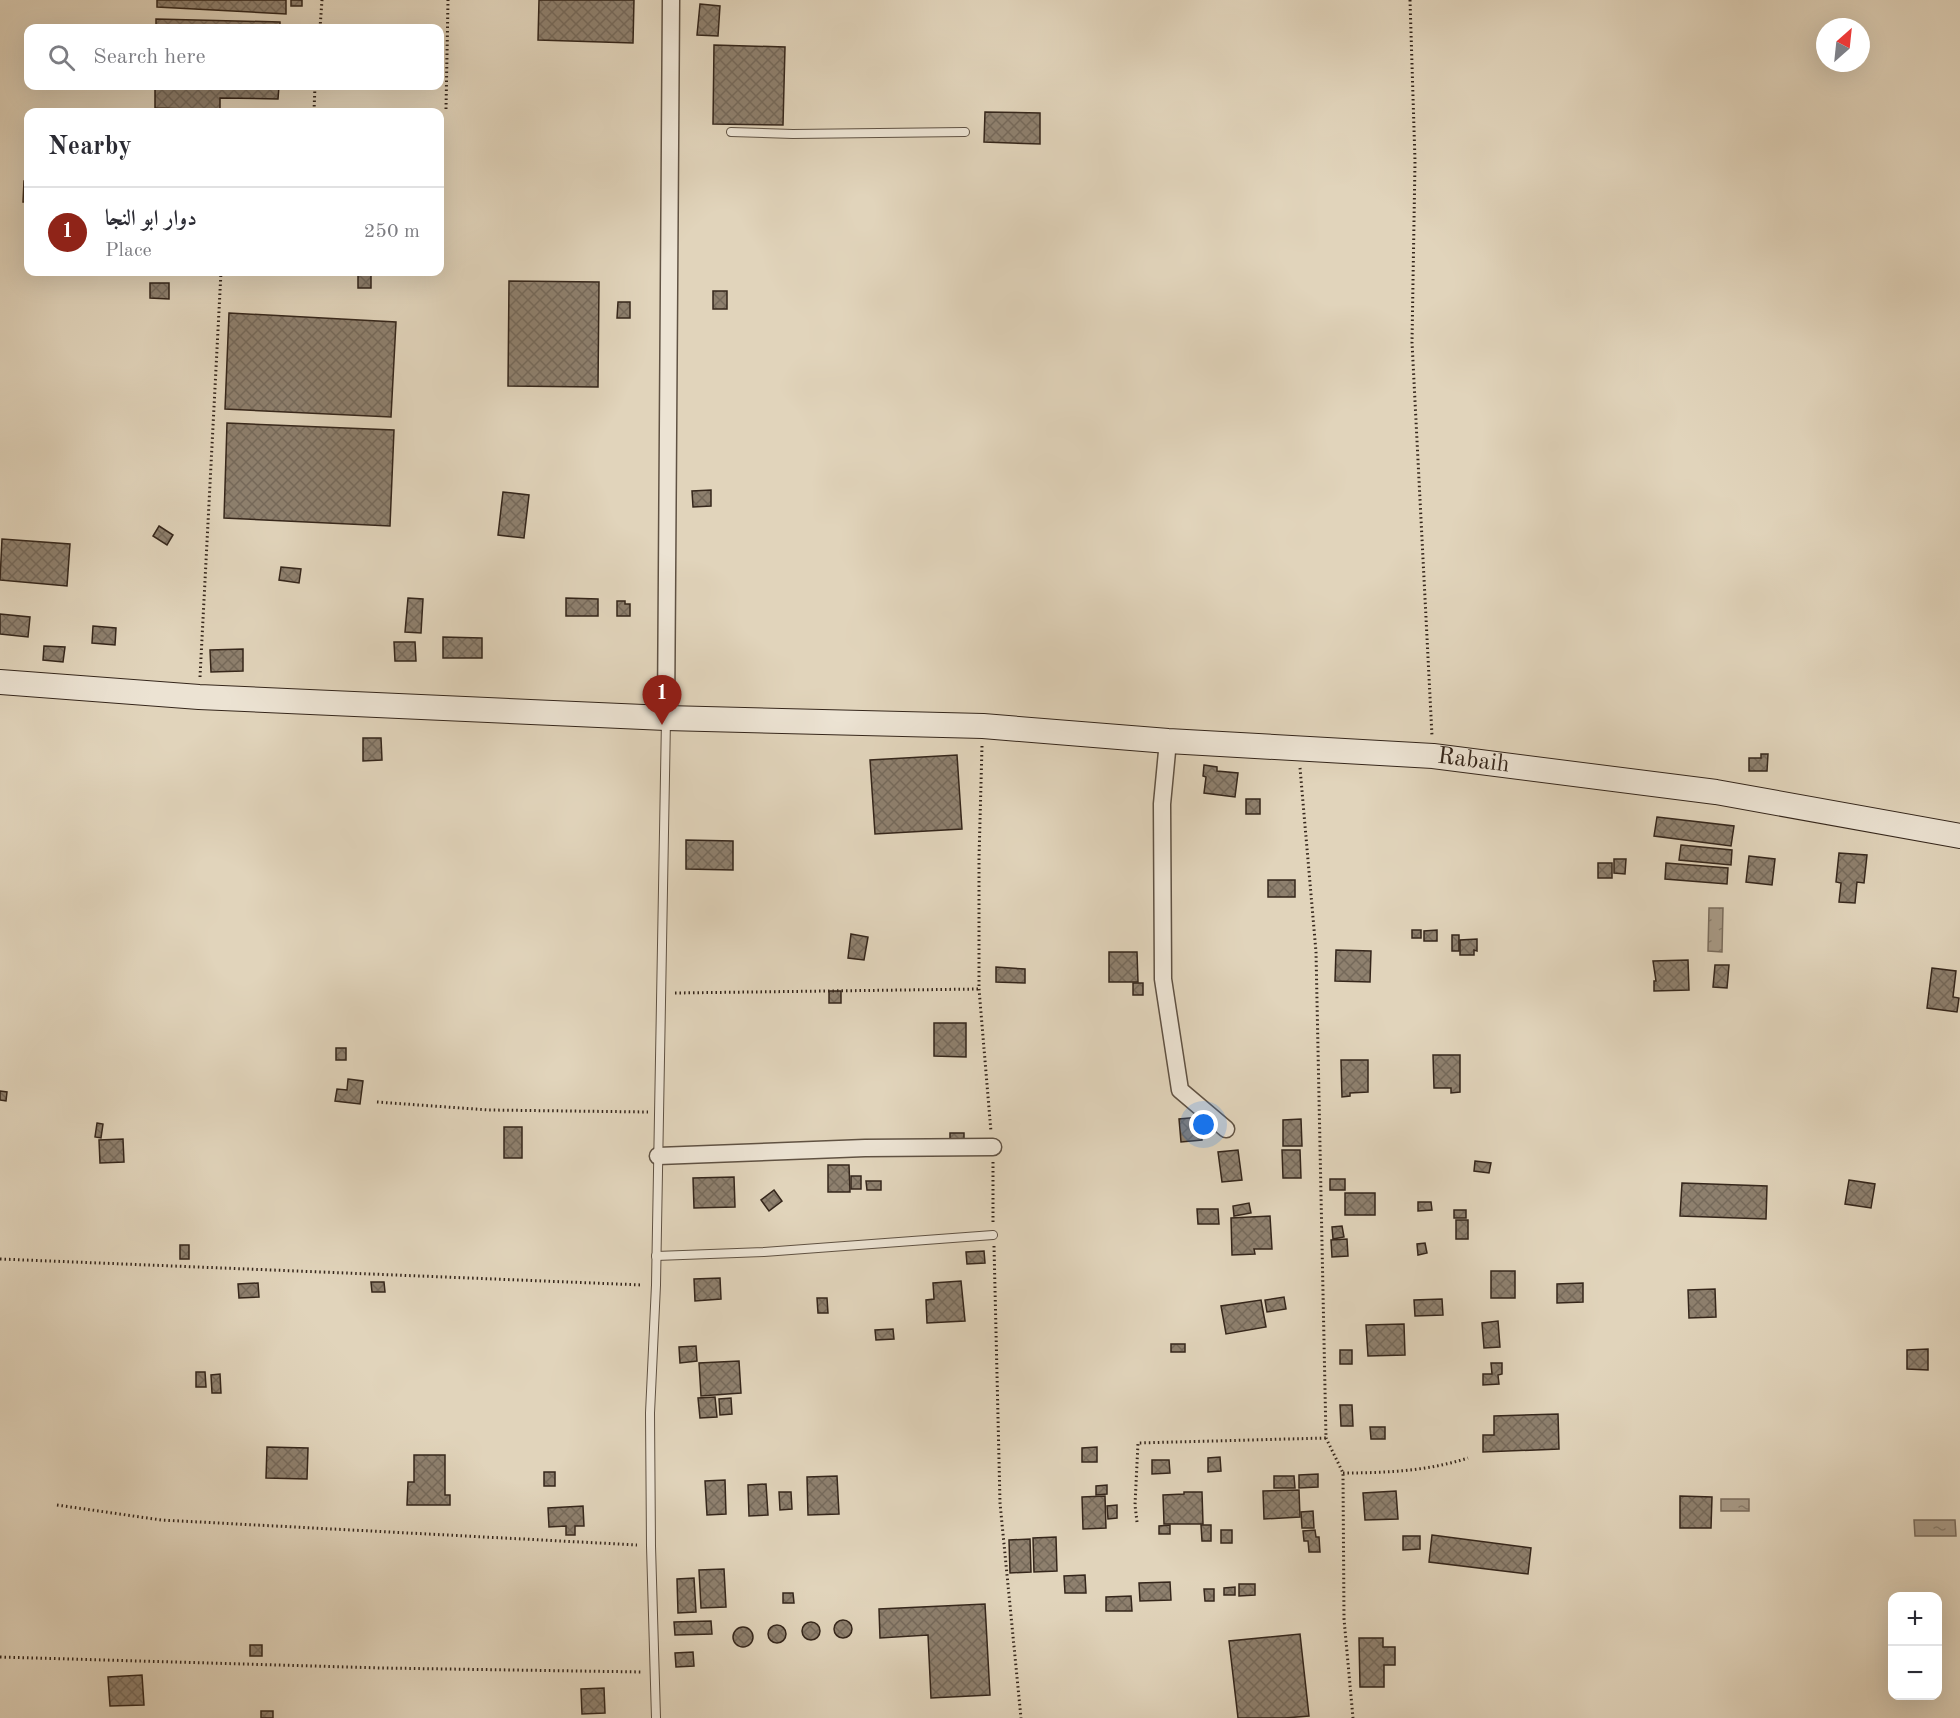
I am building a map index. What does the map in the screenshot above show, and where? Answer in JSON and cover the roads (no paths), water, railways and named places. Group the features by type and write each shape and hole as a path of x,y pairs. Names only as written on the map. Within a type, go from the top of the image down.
{"street":[{"path":"666,718 671,0"},
{"name":"Rabaih","path":"0,682 199,697 666,718 983,726 1168,741 1434,756 1716,792 1960,836"},
{"path":"1168,741 1162,804 1163,978 1180,1090 1226,1130"},
{"path":"658,1156 865,1148 993,1148"}],"lane":[{"path":"731,132 793,134 965,132"},
{"path":"656,1718 650,1413 656,1286 666,718"},
{"path":"656,1256 764,1252 993,1235"}],"water":[{"path":"1709,908 1723,908 1722,952 1708,951"},
{"path":"1721,1499 1749,1499 1749,1511 1721,1511"},
{"path":"1914,1520 1955,1520 1956,1536 1915,1536"}],"place":[{"name":"دوار ابو النجا","path":"662,725"}]}
